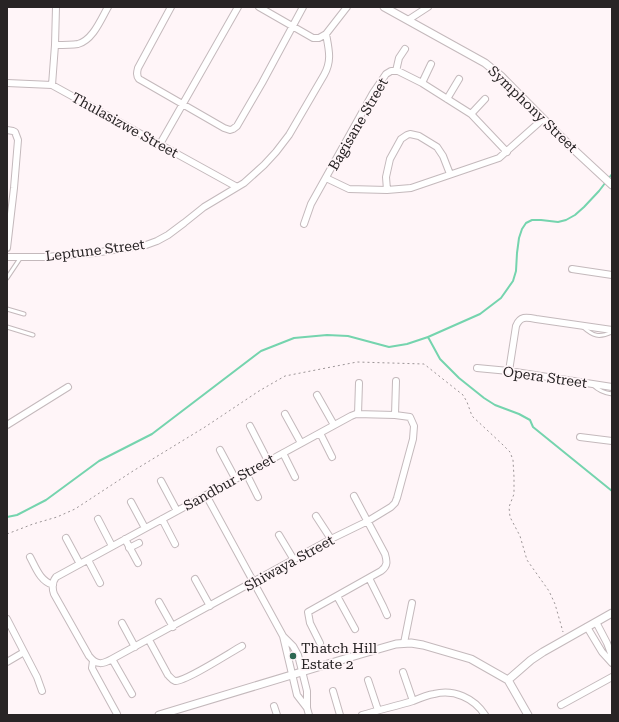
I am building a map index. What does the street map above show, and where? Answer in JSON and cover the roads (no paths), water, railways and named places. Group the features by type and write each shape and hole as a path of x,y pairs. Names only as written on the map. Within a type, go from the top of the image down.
{"street":[{"path":"52,85 56,7"},
{"path":"55,46 77,44 86,39 92,33 108,7"},
{"path":"172,7 136,73 139,79 182,105 230,130 235,128 262,83 303,7"},
{"path":"160,144 238,7"},
{"path":"259,7 316,38 322,38 347,7"},
{"name":"Symphony Street","path":"384,7 485,63 501,76 571,147 611,184"},
{"path":"408,20 428,7"},
{"name":"Leptune Street","path":"7,256 57,257 146,245 168,235 204,207 237,187 276,152 324,75 329,62 326,34"},
{"path":"396,71 399,58 405,49"},
{"path":"422,82 431,64"},
{"name":"Bagisane Street","path":"304,224 312,204 379,83 386,74 392,71 403,73 422,82 471,114 507,152"},
{"path":"447,99 459,79"},
{"name":"Thulasizwe Street","path":"7,83 52,85 237,187"},
{"path":"471,114 485,99"},
{"name":"Bagisane Street","path":"326,178 349,189 387,190 411,188 499,158 543,119"},
{"path":"7,130 15,132 18,140 7,248"},
{"path":"387,190 386,177 390,159 401,139 410,134 419,136 437,147 443,156 450,174"},
{"path":"572,269 612,275"},
{"path":"509,371 516,326 521,318 536,318 612,331"},
{"name":"Opera Street","path":"477,368 509,371 612,386"},
{"path":"394,415 396,381"},
{"path":"358,414 359,383"},
{"path":"7,425 68,387"},
{"path":"317,395 334,425"},
{"path":"285,414 301,443"},
{"name":"Sandbur Street","path":"53,587 53,582 56,577 351,416 358,414 394,415 410,418 414,426"},
{"path":"250,426 268,461"},
{"name":"Shiwaya Street","path":"94,661 104,663 149,640 368,521 395,503 413,439 414,426"},
{"path":"320,433 332,457"},
{"path":"580,437 612,441"},
{"path":"220,450 235,478"},
{"path":"283,453 295,477"},
{"path":"246,473 258,497"},
{"path":"161,481 177,511"},
{"path":"206,495 283,636 297,695 308,712"},
{"path":"320,643 310,623 308,612 384,569 387,563 385,554 354,496"},
{"path":"131,502 145,528"},
{"path":"316,516 331,540"},
{"path":"98,519 112,546"},
{"path":"162,519 175,544"},
{"path":"279,535 294,560"},
{"path":"66,538 80,564"},
{"path":"125,539 138,563"},
{"path":"129,548 139,543"},
{"path":"30,557 43,580 53,587 54,594 89,656 94,661 92,668 117,714"},
{"path":"88,560 100,583"},
{"path":"369,578 387,615"},
{"path":"195,579 210,606"},
{"path":"337,596 355,629"},
{"path":"159,602 173,626"},
{"path":"404,643 412,603"},
{"path":"508,680 542,652 612,614"},
{"path":"7,619 42,691"},
{"path":"596,622 607,642 612,656"},
{"path":"122,623 135,647"},
{"path":"587,627 602,652 612,663"},
{"path":"283,636 295,648 298,655 307,691 308,712"},
{"path":"149,640 168,675 171,679 176,681 188,677 242,646"},
{"path":"159,715 292,674 404,643 424,645 471,659 508,680 528,715"},
{"path":"7,662 24,652"},
{"path":"112,659 132,694"},
{"path":"403,672 413,701"},
{"path":"561,705 612,677"},
{"path":"368,680 378,710"},
{"path":"333,691 340,715"},
{"path":"362,715 442,692 452,693 468,698 478,706 485,715"},
{"path":"274,706 277,715"}],"lane":[{"path":"7,278 21,257"},
{"path":"7,309 24,314"},
{"path":"7,327 33,335"},
{"path":"592,384 604,393 612,394"}],"waterway":[{"path":"7,517 17,515 46,500 99,461 152,434 261,351 294,338 327,335 348,336 389,347 407,344 428,337 480,314 501,298 513,281 516,271 519,238 526,223 532,220 558,222 575,215 599,191 612,174"},
{"path":"428,337 440,359 459,378 495,405 530,420 533,427 612,491"}],"place":[{"name":"Thatch Hill Estate 2","path":"293,656"}]}
